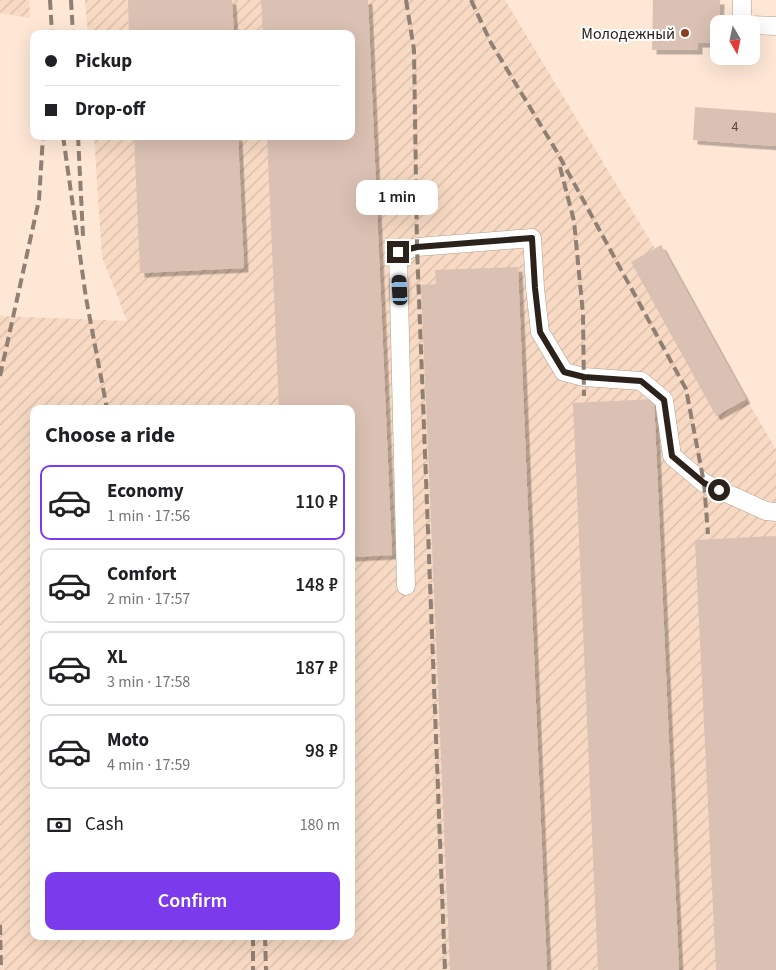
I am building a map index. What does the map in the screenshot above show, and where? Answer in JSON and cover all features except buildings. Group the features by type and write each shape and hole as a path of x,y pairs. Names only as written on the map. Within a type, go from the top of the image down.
{"lane":[{"path":"742,0 742,15"},
{"path":"760,26 776,26"},
{"path":"406,586 401,300 398,252 417,247 532,238 540,332 564,372 584,377 641,381 664,400 672,456 704,483 766,511 776,512"}],"shaded area":[{"path":"0,0 29,0 30,18 0,13"},
{"path":"85,0 505,0 776,449 776,970 0,970 0,316 127,321 102,257 94,140 355,140 355,30 88,30"}],"railway":[{"path":"50,0 52,30"},
{"path":"71,0 73,30"},
{"path":"406,0 414,50 417,247 445,970"},
{"path":"471,0 491,43 557,152 686,389 704,483 708,534"},
{"path":"0,376 39,200 43,140"},
{"path":"64,140 86,298 106,405"},
{"path":"78,140 83,236"},
{"path":"560,167 574,221 583,314 584,396"},
{"path":"0,925 1,970"},
{"path":"253,940 253,970"},
{"path":"265,940 266,970"}],"place":[{"name":"Молодежный","path":"685,33"}],"route":[{"path":"398,252 417,247 532,238 540,332 564,372 584,377 641,381 664,400 672,456 704,483 719,490"}]}
